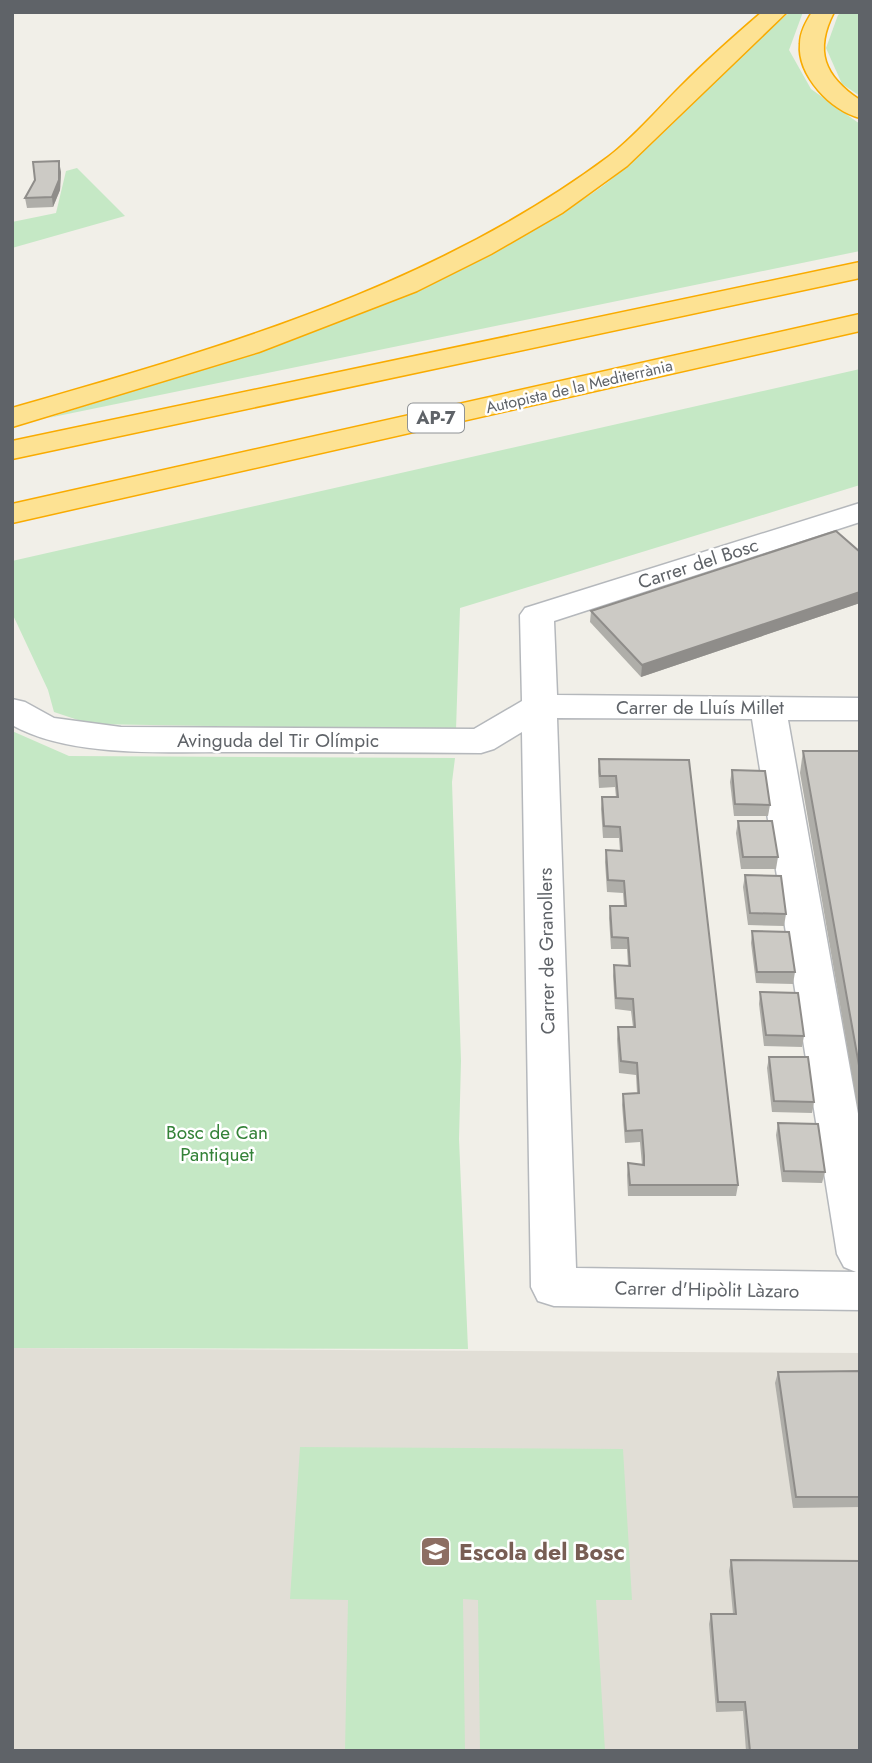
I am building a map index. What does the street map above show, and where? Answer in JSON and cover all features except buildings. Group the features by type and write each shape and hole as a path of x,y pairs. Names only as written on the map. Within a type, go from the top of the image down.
{"highway":[{"path":"12,418 234,350 387,292 475,251 526,222 618,161 776,12"},
{"path":"823,12 814,26 809,42 811,58 829,88 860,111"},
{"path":"657,126 684,75 724,27"},
{"path":"12,450 860,270"},
{"name":"Autopista de la Mediterrània","path":"12,514 860,322"},
{"path":"12,526 56,521 206,489 860,341"}],"street":[{"name":"Carrer del Bosc","path":"537,615 860,512"},
{"name":"Carrer de Granollers","path":"537,615 554,1287"},
{"name":"Carrer de Lluís Millet","path":"540,706 860,709"},
{"name":"Avinguda del Tir Olímpic","path":"12,710 46,729 121,739 481,741 540,706"},
{"path":"768,708 860,1254"},
{"name":"Carrer d'Hipòlit Làzaro","path":"554,1287 860,1291"}],"shaded area":[{"name":"Escola del Bosc","path":"12,1348 860,1353 860,1751 12,1751"}],"green space":[{"path":"790,12 803,12 789,50 811,89 860,124 860,251 48,418 239,357 365,311 487,254 577,203 608,182 655,141 766,32"},
{"path":"843,12 860,12 860,96 842,84 826,48 838,15"},
{"path":"77,168 125,216 12,248 12,222 56,213 66,171"},
{"path":"860,369 860,485 460,608 456,730 90,724 54,712 48,690 12,613 12,561"},
{"name":"Bosc de Can Pantiquet","path":"12,731 69,756 455,758 452,782 461,1061 459,1139 468,1349 12,1348"},
{"path":"300,1447 623,1449 632,1600 596,1600 605,1751 480,1751 478,1600 463,1599 465,1751 345,1751 348,1600 290,1599"}],"place":[{"name":"Escola del Bosc","path":"436,1552"}]}
